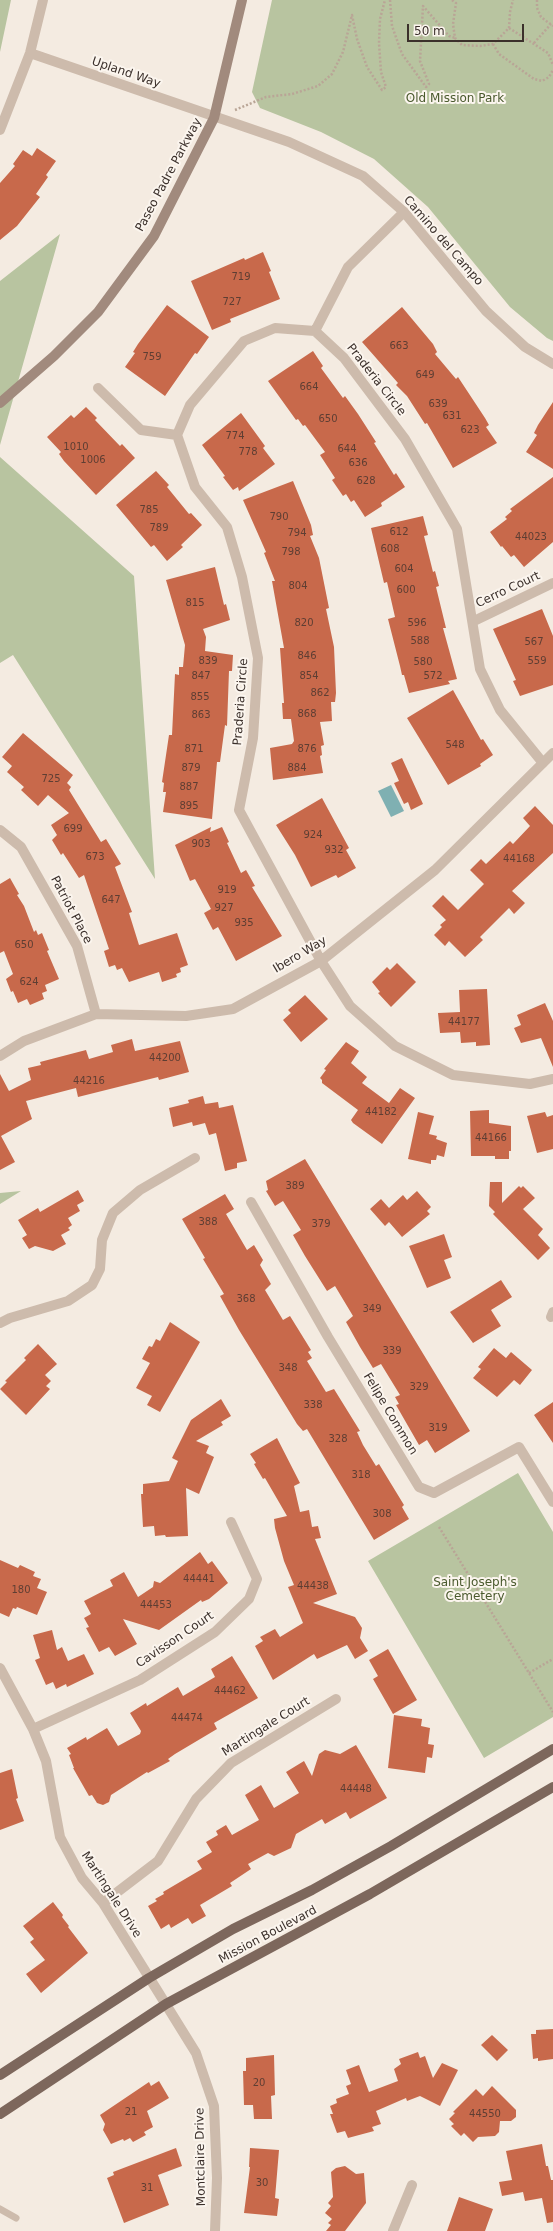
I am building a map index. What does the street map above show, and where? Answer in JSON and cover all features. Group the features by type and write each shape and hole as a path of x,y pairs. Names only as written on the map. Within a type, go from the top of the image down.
{"main road":[{"name":"Paseo Padre Parkway","path":"0,403 54,356 98,312 154,236 214,118 242,0"},
{"name":"Mission Boulevard","path":"0,2075 149,1978 233,1929 312,1890 391,1846 553,1749"},
{"name":"Mission Boulevard","path":"0,2114 166,2004 370,1894 553,1787"}],"street":[{"path":"0,130 30,53 43,0"},
{"name":"Upland Way","path":"30,53 214,118"},
{"name":"Camino del Campo","path":"214,118 289,142 363,176 404,212 486,311 525,347 553,364"},
{"path":"98,388 141,430 177,435 190,405 244,341 275,328 315,331 348,267 404,212"},
{"name":"Praderia Circle","path":"315,331 344,358 406,439 457,529 474,621 480,669 500,710 543,762"},
{"name":"Praderia Circle","path":"177,435 195,487 227,527 242,577 258,658 253,738 239,810 321,961 350,1006 395,1046 454,1075 530,1084 553,1079"},
{"name":"Cerro Court","path":"474,621 553,584"},
{"name":"Ibero Way","path":"0,1056 24,1041 96,1014 186,1016 233,1009 321,961 435,870 553,753"},
{"name":"Patriot Place","path":"0,830 21,847 78,946 96,1014"},
{"path":"0,1323 10,1318 68,1301 92,1286 100,1269 102,1240 113,1213 140,1190 195,1158"},
{"name":"Felipe Common","path":"251,1202 328,1337 419,1487 434,1493 518,1447 553,1502"},
{"name":"Cavisson Court","path":"33,1729 140,1680 215,1632 249,1599 258,1579 231,1522"},
{"name":"Martingale Drive","path":"0,1668 33,1729 46,1761 60,1837 82,1878 103,1903 149,1978"},
{"name":"Martingale Court","path":"103,1903 158,1861 196,1799 231,1762 336,1699"},
{"name":"Montclaire Drive","path":"149,1978 196,2053 214,2106 217,2178 215,2231"},
{"path":"393,2231 412,2185"}],"lane":[{"path":"0,2209 16,2218"}],"path":[{"path":"214,118 266,97 292,94 318,86 332,74 343,52 352,15 357,39 366,67 382,90 386,88 381,72 379,43 380,19 385,0"},
{"path":"390,0 392,26 402,54 426,87 429,84 420,61 423,6 449,36 455,38 462,45 492,44 509,28 510,12 514,0"},
{"path":"452,0 456,2 453,24 455,38"},
{"path":"534,43 552,25 541,16 537,8 537,0"},
{"path":"509,28 548,53 553,65"},
{"path":"492,44 499,54 534,79 542,81 548,77 553,70"},
{"path":"439,1527 553,1712"},
{"path":"529,1673 553,1659"}],"green space":[{"path":"0,0 11,0 0,52"},
{"name":"Old Mission Park","path":"272,0 553,0 553,341 547,338 510,307 428,207 374,159 321,132 260,108 252,92"},
{"path":"60,234 0,445 0,281"},
{"path":"0,457 134,576 155,879 13,655 0,663"},
{"path":"21,1191 0,1204 0,1193"},
{"name":"Saint Joseph's Cemetery","path":"518,1473 553,1532 553,1717 484,1758 368,1561"}],"water":[{"path":"391,785 404,811 391,817 378,791"}],"building":[{"path":"37,148 56,161 46,175 48,177 36,194 40,197 17,226 0,240 0,183 15,166 13,164 23,150 32,156"},
{"path":"263,252 280,299 230,319 231,322 212,330 191,281 244,258 245,260"},
{"path":"167,305 209,337 197,354 195,353 165,396 125,367 135,353 133,352 138,344"},
{"path":"402,307 433,344 437,352 435,354 456,379 458,377 485,418 489,425 486,427 497,443 453,468 427,423 425,424 407,396 396,385 398,383 362,342"},
{"path":"313,351 323,366 321,368 343,398 345,396 358,414 376,442 374,443 394,475 396,473 405,487 381,503 382,506 365,517 354,500 351,502 346,494 343,496 332,480 335,478 320,455 325,452 305,425 303,426 298,419 296,420 268,381"},
{"path":"553,402 553,469 526,452 537,435 534,433 538,425"},
{"path":"86,407 97,418 95,420 120,446 122,444 135,458 96,495 64,461 59,454 61,452 47,437 71,415 74,418"},
{"path":"241,413 265,446 263,448 275,464 239,491 238,487 233,490 223,477 225,476 202,445"},
{"path":"156,471 169,485 167,487 189,514 191,513 202,525 181,545 183,547 167,561 154,545 151,547 116,505"},
{"path":"553,477 553,542 524,567 514,555 511,557 502,546 501,547 490,532 507,519 505,517 512,511 510,509"},
{"path":"293,481 311,525 313,535 310,536 319,558 329,608 326,609 334,647 336,693 335,702 331,702 332,721 320,722 324,745 321,746 322,755 320,756 323,773 273,780 270,748 292,744 294,741 291,719 283,719 282,703 284,703 280,648 284,648 272,581 275,581 264,553 266,552 243,500"},
{"path":"423,516 428,535 424,536 433,572 435,571 439,586 436,587 446,628 443,628 457,679 448,681 450,684 409,693 404,675 402,675 388,619 395,617 387,582 384,583 371,528"},
{"path":"215,567 224,605 226,604 230,620 203,629 206,637 205,651 233,655 232,671 229,671 227,726 225,725 220,762 217,762 212,819 163,812 166,792 163,792 164,783 162,782 169,735 172,735 175,674 179,675 179,667 183,667 185,645 166,580"},
{"path":"542,609 553,636 553,685 520,696 513,681 516,680 493,629"},
{"path":"453,690 481,740 483,739 493,755 480,764 481,766 448,785 407,718"},
{"path":"23,733 73,775 67,783 71,787 69,790 101,842 106,839 121,864 115,867 132,912 129,913 139,945 177,933 188,965 180,968 181,972 176,974 177,977 162,982 159,972 129,982 122,968 117,970 115,965 109,967 104,951 109,949 84,875 79,878 63,853 61,855 52,840 57,835 51,825 69,813 48,795 38,806 21,790 24,787 7,772 12,766 2,757"},
{"path":"402,758 423,804 411,810 408,802 404,804 394,783 399,781 391,763"},
{"path":"322,798 349,848 346,850 356,868 338,878 336,875 311,887 295,855 276,825"},
{"path":"535,806 553,825 553,853 512,891 525,903 514,914 509,908 480,937 483,940 465,957 449,941 445,946 434,935 442,927 440,925 446,920 432,906 443,895 458,910 484,884 470,870 481,859 486,864 510,841 513,844 530,826 523,818"},
{"path":"211,827 210,832 222,827 229,842 227,843 241,873 246,870 255,886 252,887 282,936 236,961 218,927 213,930 204,913 211,909 195,879 190,881 175,845"},
{"path":"10,878 19,894 17,895 24,906 34,932 36,930 38,935 42,933 49,950 47,951 59,979 45,985 47,991 42,993 44,999 30,1005 27,999 18,1003 13,991 11,992 6,979 13,974 4,951 0,953 0,884"},
{"path":"397,963 416,982 391,1007 378,993 380,992 372,982 387,967 390,970"},
{"path":"487,989 490,1045 476,1046 476,1042 461,1043 460,1032 440,1033 438,1013 460,1012 459,990"},
{"path":"305,995 328,1019 301,1042 283,1020 291,1013 288,1010"},
{"path":"545,1003 553,1021 553,1067 541,1038 521,1043 514,1028 521,1025 517,1015"},
{"path":"132,1039 135,1051 180,1041 189,1072 159,1080 158,1077 78,1097 76,1088 26,1101 32,1119 1,1136 15,1162 0,1170 0,1074 9,1091 31,1080 28,1068 41,1065 40,1062 86,1050 89,1059 113,1052 111,1045"},
{"path":"346,1042 359,1051 351,1063 367,1077 362,1083 389,1103 400,1088 415,1098 382,1144 353,1123 351,1120 358,1110 322,1083 320,1078 326,1070 324,1069"},
{"path":"203,1096 205,1104 218,1102 219,1108 233,1105 247,1161 237,1163 237,1168 225,1171 216,1133 209,1135 205,1123 193,1126 192,1122 173,1127 169,1108 189,1103 188,1100"},
{"path":"489,1110 489,1123 511,1126 511,1151 509,1151 509,1159 495,1159 495,1156 471,1156 470,1111"},
{"path":"418,1112 434,1116 429,1134 437,1136 436,1139 447,1143 444,1157 437,1155 436,1160 431,1160 431,1164 408,1159"},
{"path":"545,1112 547,1117 553,1115 553,1149 537,1153 527,1116"},
{"path":"305,1159 470,1431 435,1453 427,1440 419,1445 396,1405 399,1404 395,1397 400,1395 381,1364 373,1368 346,1322 353,1316 335,1286 327,1291 293,1235 301,1230 283,1201 275,1206 266,1191 268,1190 266,1181"},
{"path":"490,1182 502,1182 502,1203 519,1186 521,1188 523,1186 535,1198 523,1209 543,1229 538,1235 550,1248 538,1260 493,1214 495,1212 489,1206"},
{"path":"78,1190 84,1201 77,1205 80,1211 68,1218 72,1225 68,1228 70,1230 61,1235 66,1244 53,1251 35,1246 29,1249 22,1238 27,1235 18,1220 38,1208 40,1212"},
{"path":"417,1191 431,1207 427,1211 430,1214 402,1237 389,1222 385,1226 370,1209 381,1199 389,1208 403,1195 407,1200"},
{"path":"225,1194 234,1209 226,1214 247,1250 254,1245 263,1260 260,1265 271,1284 265,1290 283,1320 290,1316 311,1350 308,1352 312,1358 307,1361 326,1392 334,1389 360,1431 357,1432 363,1445 376,1466 379,1464 404,1505 402,1507 409,1519 374,1540 307,1429 303,1431 297,1424 239,1330 220,1296 224,1294 203,1259 205,1258 182,1219"},
{"path":"444,1234 452,1257 444,1260 451,1278 427,1288 409,1246"},
{"path":"501,1280 512,1297 491,1310 501,1326 473,1343 450,1312"},
{"path":"170,1322 200,1342 160,1412 147,1405 152,1396 136,1388 150,1363 142,1359 149,1346 152,1347 156,1339 160,1341"},
{"path":"38,1344 57,1364 45,1375 51,1381 46,1386 50,1389 26,1415 0,1389 7,1382 5,1381 26,1360 24,1358"},
{"path":"494,1348 506,1358 511,1352 532,1370 520,1385 514,1380 497,1397 473,1378 481,1369 478,1367"},
{"path":"221,1399 231,1416 221,1422 223,1425 196,1441 209,1446 206,1453 214,1457 199,1494 186,1488 188,1536 155,1536 154,1526 143,1527 141,1494 143,1494 143,1484 169,1481 178,1461 172,1458 191,1420"},
{"path":"553,1402 553,1443 534,1415"},
{"path":"277,1438 300,1483 294,1486 300,1512 309,1510 312,1527 318,1526 321,1538 315,1539 337,1594 313,1603 355,1617 362,1628 360,1638 368,1651 355,1659 347,1645 317,1659 314,1654 273,1680 255,1646 263,1641 260,1637 275,1629 280,1637 303,1623 288,1587 294,1585 284,1561 275,1528 274,1519 287,1516 265,1478 263,1479 254,1464 256,1463 250,1454"},
{"path":"200,1552 208,1564 212,1561 228,1583 209,1599 202,1602 201,1600 159,1630 123,1619 137,1644 115,1656 109,1647 99,1652 86,1628 89,1627 84,1618 91,1614 84,1601 113,1586 110,1580 124,1572 138,1597 153,1587 154,1581 160,1583"},
{"path":"0,1560 18,1568 20,1565 35,1572 33,1576 41,1579 37,1588 47,1592 37,1615 17,1607 16,1609 13,1608 9,1617 0,1613"},
{"path":"52,1630 57,1650 62,1647 68,1661 84,1654 94,1674 67,1687 66,1684 56,1689 53,1682 46,1685 35,1660 40,1658 33,1635"},
{"path":"388,1649 417,1700 393,1714 373,1679 378,1676 369,1660"},
{"path":"232,1656 258,1698 214,1723 217,1729 175,1754 168,1759 170,1761 148,1773 147,1772 111,1795 109,1802 103,1805 97,1803 92,1795 89,1796 73,1768 69,1755 71,1754 67,1748 86,1737 87,1740 107,1728 118,1746 140,1734 141,1731 130,1713 146,1703 147,1706 178,1687 183,1696 215,1677 211,1669"},
{"path":"394,1715 422,1719 421,1726 430,1728 428,1744 434,1745 432,1758 427,1757 425,1773 388,1768"},
{"path":"356,1745 387,1798 350,1819 346,1812 325,1824 322,1819 296,1834 291,1848 274,1856 268,1853 248,1864 251,1869 230,1883 232,1886 200,1905 206,1916 192,1924 188,1918 171,1928 169,1924 161,1929 148,1906 157,1901 155,1899 164,1894 163,1892 202,1869 197,1861 212,1852 206,1842 218,1835 216,1831 226,1825 232,1835 259,1820 245,1795 261,1785 274,1808 299,1793 286,1772 304,1761 312,1776 319,1754 325,1750 340,1754"},
{"path":"12,1769 18,1798 16,1799 24,1821 0,1830 0,1773"},
{"path":"53,1902 63,1915 62,1917 69,1926 68,1927 88,1953 41,1993 26,1974 45,1960 30,1942 34,1939 23,1926"},
{"path":"553,2029 553,2059 538,2061 538,2058 533,2059 531,2034 536,2034 536,2030"},
{"path":"492,2035 508,2050 497,2061 481,2045"},
{"path":"418,2052 420,2058 425,2056 433,2078 442,2063 458,2070 440,2106 420,2096 407,2101 406,2098 376,2111 381,2124 372,2127 374,2131 348,2138 345,2131 337,2133 330,2114 333,2114 330,2106 337,2103 336,2099 349,2094 346,2086 351,2084 346,2070 359,2065 369,2092 398,2081 394,2069 401,2064 399,2059"},
{"path":"274,2055 275,2095 271,2096 272,2119 254,2119 253,2105 244,2105 243,2071 246,2071 246,2058"},
{"path":"159,2081 169,2098 147,2111 153,2127 144,2132 146,2135 133,2142 130,2138 111,2144 103,2130 105,2124 100,2115 149,2082 151,2086"},
{"path":"492,2086 516,2110 516,2117 511,2121 500,2121 499,2132 495,2136 478,2137 473,2142 464,2133 461,2136 451,2126 454,2124 449,2119 455,2113 453,2112 476,2089 483,2096"},
{"path":"542,2144 546,2166 548,2166 551,2180 553,2180 553,2222 547,2223 542,2198 525,2201 523,2192 502,2196 499,2182 512,2180 506,2151"},
{"path":"176,2148 182,2166 158,2175 169,2205 124,2223 107,2178 114,2175 113,2172"},
{"path":"250,2148 279,2150 275,2198 279,2199 277,2216 244,2213 250,2167"},
{"path":"345,2166 356,2174 364,2173 366,2203 345,2231 326,2231 331,2225 328,2223 332,2219 325,2213 331,2206 328,2203 333,2197 331,2172 336,2168"},
{"path":"459,2197 493,2209 485,2231 447,2231"}]}
